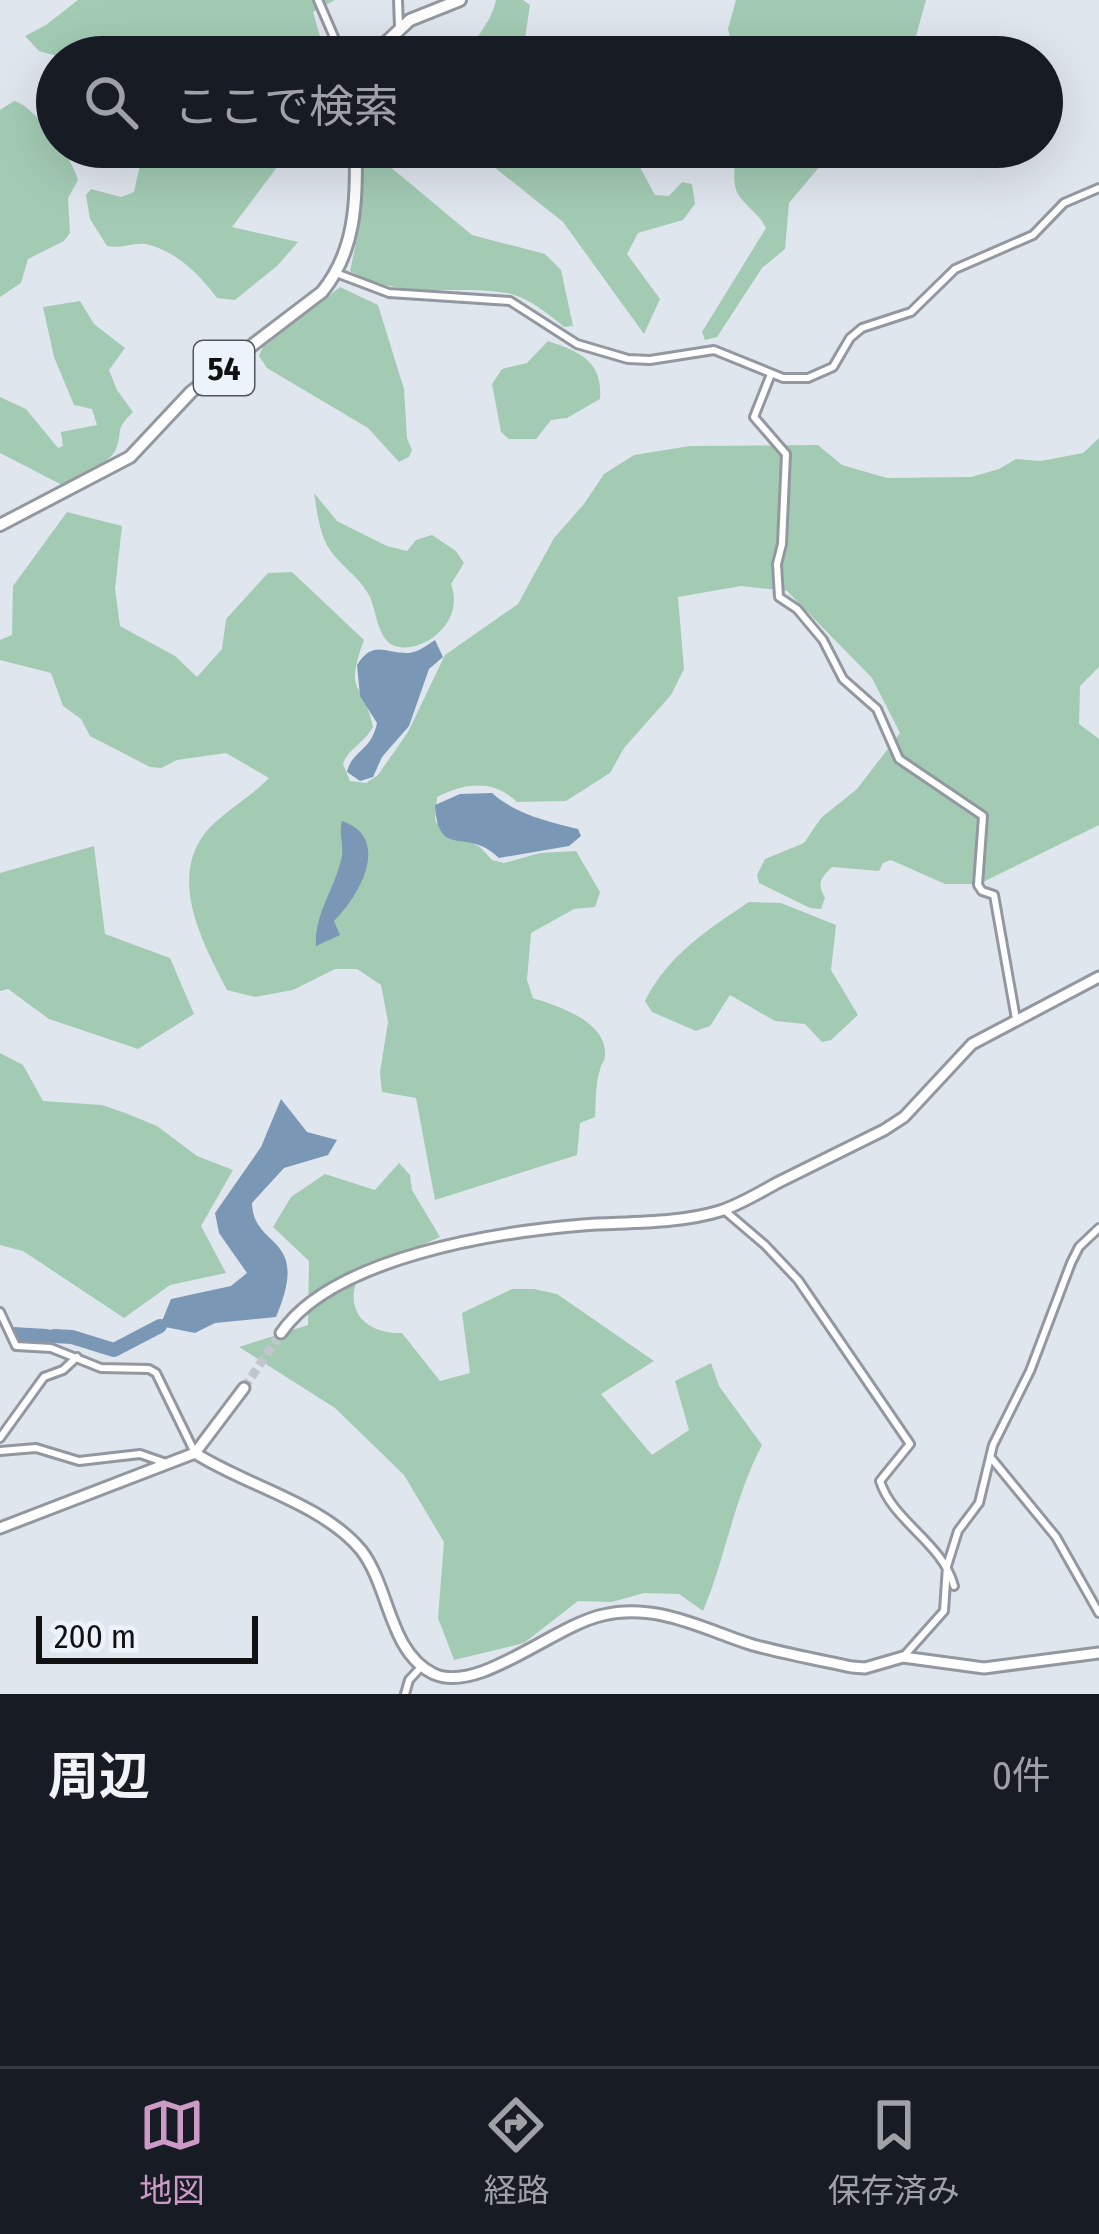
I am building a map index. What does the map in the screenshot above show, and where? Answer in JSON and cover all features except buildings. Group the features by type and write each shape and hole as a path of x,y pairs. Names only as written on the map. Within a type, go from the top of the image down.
{"main road":[{"path":"390,36 425,12 460,0"},
{"name":"54","path":"0,526 128,458 180,401 308,306 336,273 352,230 355,168"},
{"path":"281,1334 291,1318 328,1292 387,1263 426,1252 522,1231 666,1220 724,1210 904,1117 962,1052 1099,976"},
{"path":"0,1528 195,1454 244,1388"},
{"path":"195,1454 287,1498 360,1549 382,1588 408,1654 446,1677 481,1675 552,1634 616,1612 691,1619 775,1651 852,1667 903,1657 984,1669 1099,1653"}],"street":[{"path":"318,0 334,36"},
{"path":"398,0 399,27"},
{"path":"336,273 389,293 510,301 578,344 628,359 714,350 771,374 801,379 833,367 850,338 862,328 918,308 955,268 1034,236 1064,203 1099,188"},
{"path":"771,374 754,417 786,454 777,564 779,597 823,640 843,679 877,709 899,759 983,816 978,885 994,895 1016,1019"},
{"path":"724,1210 798,1280 910,1444 880,1481 886,1500 910,1520 947,1566 954,1586"},
{"path":"903,1657 944,1611 947,1566 958,1532 979,1503 993,1445 1030,1371 1071,1263 1079,1247 1099,1228"},
{"path":"0,1312 16,1346 52,1348 101,1368 156,1373 195,1454"},
{"path":"0,1438 44,1377 63,1370 77,1357"},
{"path":"0,1451 37,1448 79,1461 140,1454 170,1464"},
{"path":"991,1458 1056,1537 1099,1613"},
{"path":"405,1694 409,1680 422,1665"}],"green space":[{"path":"78,0 335,0 313,12 320,36 36,36 36,48 25,36"},
{"path":"496,0 523,0 530,5 525,36 478,36"},
{"path":"736,0 926,0 916,36 730,36"},
{"path":"14,101 32,112 36,116 36,168 73,168 78,180 68,198 70,233 64,241 28,259 21,283 0,297 0,110"},
{"path":"139,168 276,168 232,227 298,242 235,300 217,298 186,265 157,247 107,246 90,219 86,195 91,189 121,197 134,192"},
{"path":"361,168 392,168 472,235 545,254 561,270 573,326 564,327 530,302 507,293 408,289 369,280 350,271 359,229"},
{"path":"495,168 640,168 655,195 669,196 682,182 692,184 695,204 683,220 638,233 627,254 660,299 644,334 563,222"},
{"path":"735,168 818,168 789,203 785,249 762,268 717,337 705,340 702,332 766,228 737,192"},
{"path":"340,287 378,305 404,389 412,450 399,462 368,428 267,368 259,356 263,347"},
{"path":"80,301 94,324 125,348 109,370 133,412 121,427 113,455 64,486 0,453 0,397 26,409 58,448 63,446 61,432 97,425 92,409 74,405 54,357 43,307"},
{"path":"548,341 587,360 598,375 600,399 567,418 551,420 536,439 509,439 501,432 492,384 502,369 527,363"},
{"path":"1099,438 1099,667 1080,686 1079,724 1099,739 1099,825 979,884 945,884 891,860 879,871 832,867 821,881 825,898 821,909 759,883 757,875 765,859 804,843 821,818 857,789 900,733 872,678 787,591 741,586 678,597 684,669 671,695 624,748 610,773 566,801 517,802 498,790 479,786 437,797 435,820 444,832 480,847 492,860 504,863 540,853 576,851 600,892 595,907 574,909 531,933 527,980 533,998 566,1010 597,1031 605,1058 597,1081 595,1117 580,1123 577,1155 435,1200 416,1098 382,1092 380,1072 388,1022 381,985 357,969 335,969 293,990 255,997 227,990 200,933 190,892 194,852 212,825 269,778 226,753 150,767 90,736 81,719 63,706 51,673 0,660 0,640 12,635 13,586 67,512 122,526 115,589 120,626 175,656 197,677 222,649 226,619 268,573 292,572 364,640 355,680 373,727 343,764 350,781 366,783 378,775 408,732 445,655 518,604 554,538 604,474 634,455 690,446 818,445 842,465 887,478 971,477 1016,459 1041,461 1083,453"},
{"path":"314,493 337,521 387,546 407,551 416,540 432,535 456,551 464,563 451,584 451,615 433,637 408,647 387,641 366,590 325,541"},
{"path":"94,846 105,934 170,958 194,1014 138,1049 49,1019 8,989 0,991 0,873"},
{"path":"749,902 781,903 836,925 831,970 858,1015 831,1040 822,1042 805,1024 775,1021 730,995 710,1026 696,1031 652,1012 645,1001 677,957"},
{"path":"0,1053 23,1065 43,1101 102,1105 128,1114 157,1126 197,1156 233,1170 201,1226 226,1273 170,1285 124,1318 23,1251 0,1245"},
{"path":"399,1163 410,1175 412,1190 440,1237 361,1272 355,1285 355,1307 367,1324 402,1333 440,1381 470,1373 462,1313 512,1289 557,1294 654,1361 601,1394 652,1455 689,1430 675,1381 711,1363 719,1386 762,1445 703,1611 679,1594 578,1601 524,1643 454,1660 438,1618 444,1542 404,1475 335,1408 239,1347 308,1325 309,1261 273,1227 291,1197 325,1174 375,1190"}],"water":[{"path":"435,640 443,657 429,669 409,726 382,757 373,777 360,781 347,772 377,723 360,696 357,665 374,650 409,653"},
{"path":"492,793 522,812 578,829 581,836 569,846 499,858 442,832 435,805 460,794"},
{"path":"342,821 366,840 366,868 353,897 334,921 340,935 316,946 318,924 341,860"},
{"path":"281,1099 307,1132 337,1140 328,1155 284,1168 252,1203 255,1218 278,1246 288,1270 276,1317 215,1323 195,1333 160,1326 171,1299 231,1286 247,1273 219,1233 215,1213 261,1147"}],"waterway":[{"path":"54,1336 114,1350 160,1326"},
{"path":"12,1334 47,1336"}],"tunnel":[{"path":"244,1388 281,1333"}]}
